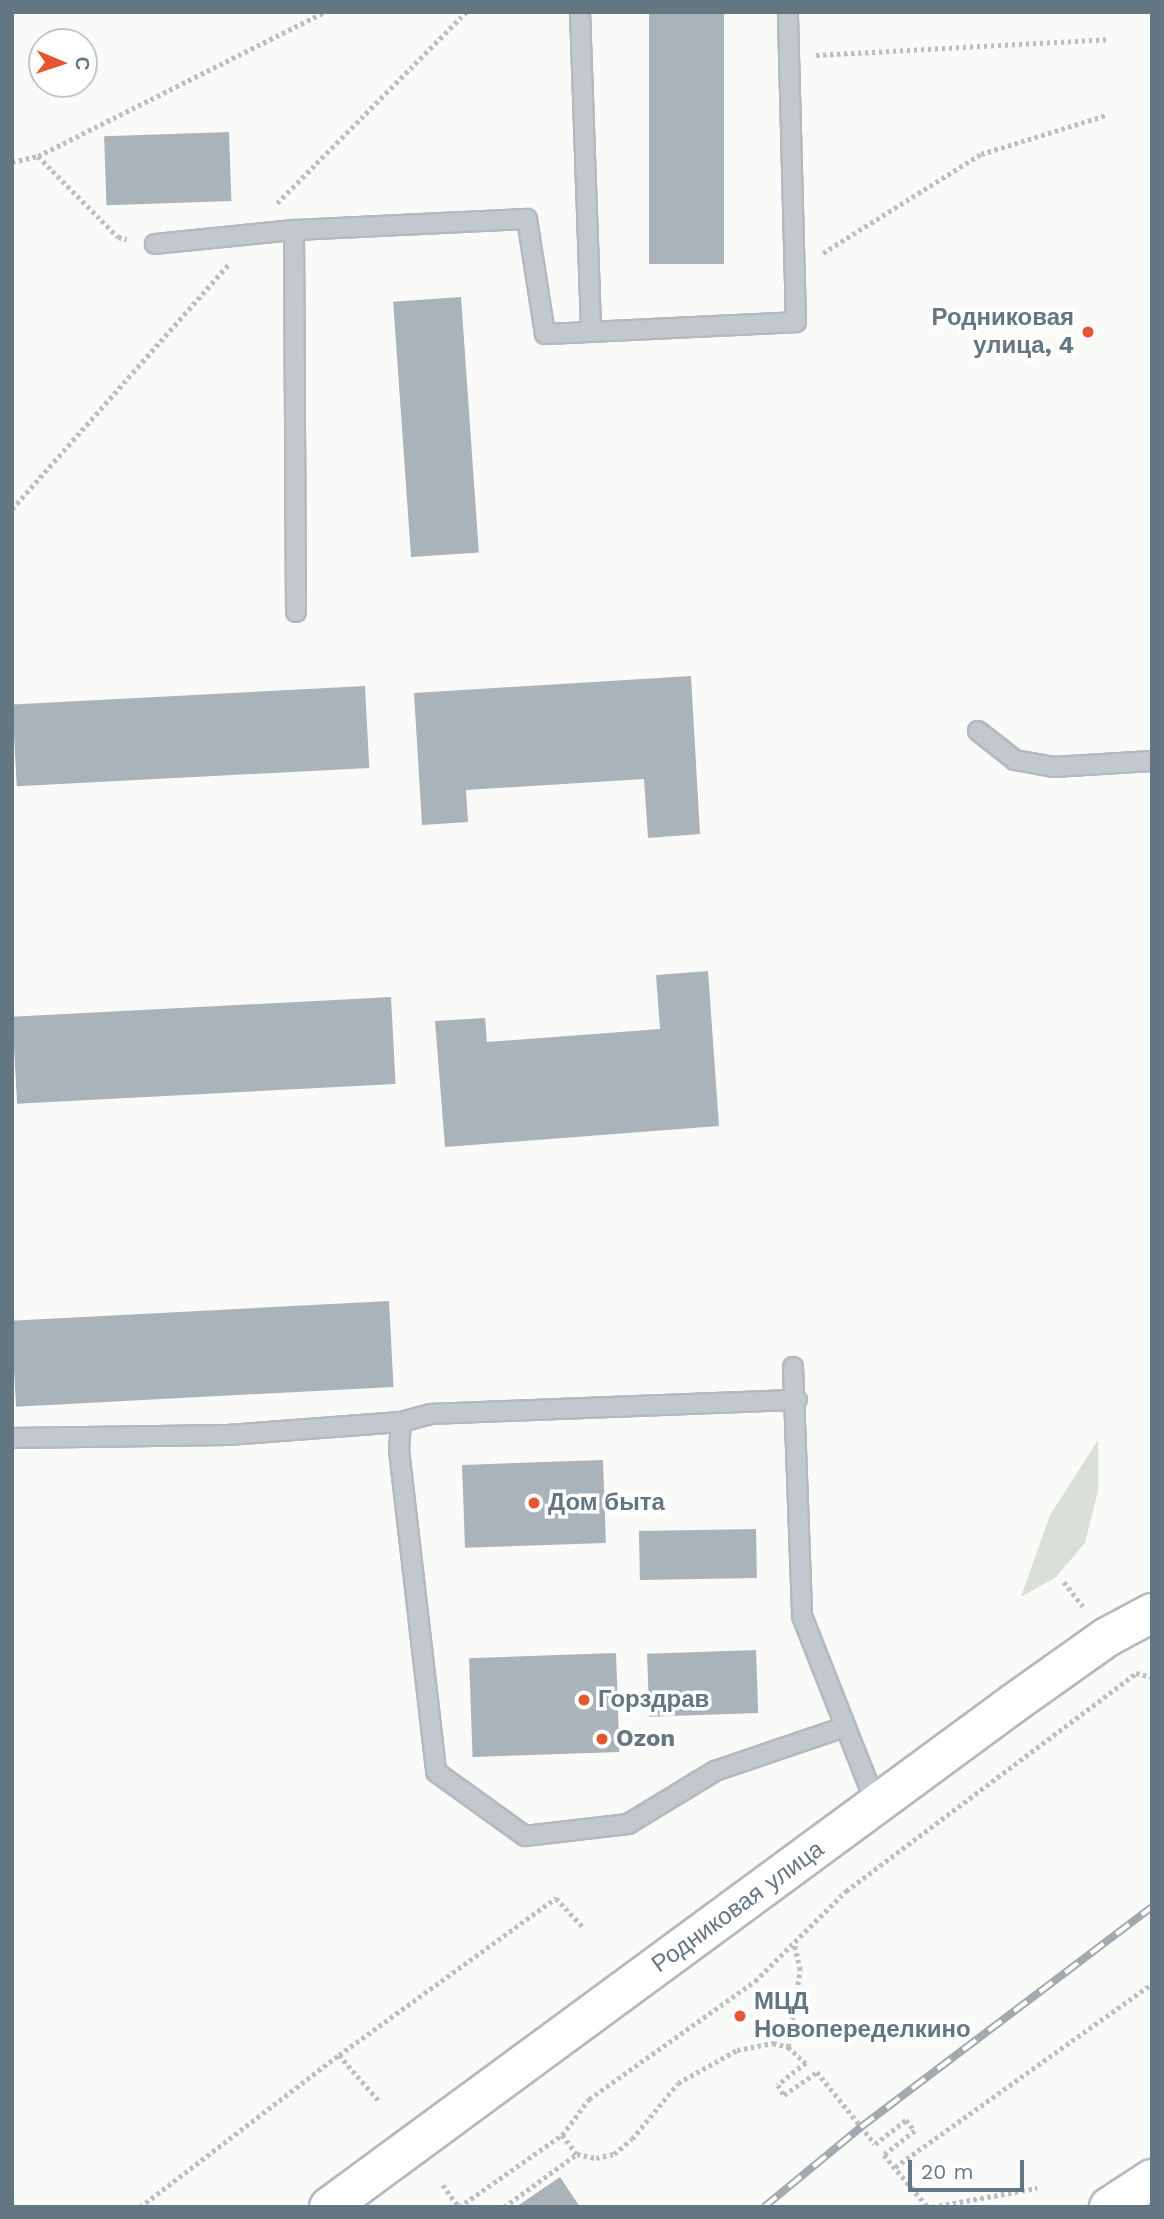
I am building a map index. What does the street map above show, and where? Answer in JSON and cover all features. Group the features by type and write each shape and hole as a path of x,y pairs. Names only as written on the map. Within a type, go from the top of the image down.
{"main road":[{"name":"Родниковая улица","path":"329,2207 359,2195 1107,1637 1152,1613"},
{"path":"1109,2207 1152,2179"}],"lane":[{"path":"580,12 591,332"},
{"path":"155,244 294,230 527,219 545,334 796,323 788,12"},
{"path":"294,230 296,612"},
{"path":"978,731 1015,760 1053,767 1152,761"},
{"path":"793,1367 797,1400 802,1616 877,1806"},
{"path":"12,1438 228,1435 401,1422 431,1414 797,1400"},
{"path":"401,1422 399,1450 436,1772 525,1836 628,1824 715,1770 844,1727"}],"path":[{"path":"12,162 38,156 324,12"},
{"path":"789,57 1108,39"},
{"path":"795,270 981,154 1107,115"},
{"path":"38,156 118,237 155,244"},
{"path":"443,2185 459,2207 562,2135 589,2099 755,1981 846,1891 1136,1673 1152,1677"},
{"path":"140,2207 339,2055 556,1898 584,1928"},
{"path":"788,2047 800,1970 793,1945"},
{"path":"895,2167 1152,1984"},
{"path":"562,2135 577,2154 596,2158 614,2154 632,2139 678,2083 737,2050 773,2043 788,2047 806,2063 778,2085 784,2095 817,2072 875,2144 906,2120 915,2131 884,2155 930,2207 1037,2188"},
{"path":"339,2055 379,2101"},
{"path":"508,2206 577,2154"}],"shaded area":[{"path":"1098,1440 1098,1491 1085,1543 1056,1577 1021,1597 1050,1515"}],"building":[{"path":"649,12 724,12 724,264 649,264"},
{"path":"229,132 231,201 106,205 104,136"},
{"path":"461,297 479,552 411,557 393,302"},
{"path":"691,676 700,834 648,838 644,779 466,790 468,822 422,825 414,693"},
{"path":"365,686 369,768 17,786 12,704"},
{"path":"708,971 719,1126 445,1147 435,1021 485,1018 487,1042 660,1029 656,975"},
{"path":"391,997 396,1084 17,1104 13,1017"},
{"path":"389,1301 394,1387 16,1407 12,1321"},
{"name":"Дом быта","path":"603,1460 606,1543 465,1548 462,1465"},
{"path":"756,1529 757,1578 640,1580 639,1531"},
{"path":"756,1650 758,1713 649,1717 647,1654"},
{"path":"616,1653 619,1752 473,1757 469,1658"},
{"path":"560,2177 580,2207 516,2207"}],"railway":[{"path":"764,2207 861,2127 1152,1907"}],"place":[{"name":"Родниковая улица, 4","path":"1088,332"},
{"name":"Дом быта","path":"534,1503"},
{"name":"Горздрав","path":"584,1700"},
{"name":"Ozon","path":"602,1739"},
{"name":"МЦД Новопеределкино","path":"740,2016"}]}
